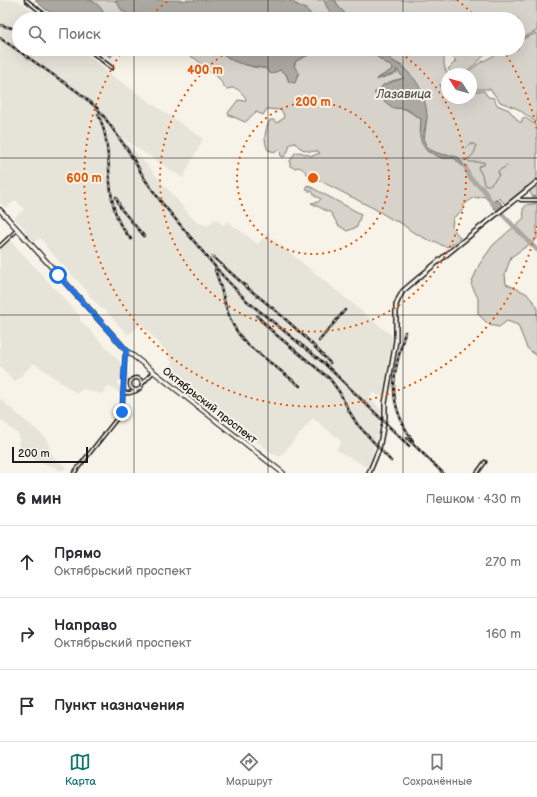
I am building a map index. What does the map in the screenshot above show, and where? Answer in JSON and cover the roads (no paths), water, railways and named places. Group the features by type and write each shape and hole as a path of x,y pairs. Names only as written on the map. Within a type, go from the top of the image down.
{"main road":[{"name":"Октябрьский проспект","path":"0,210 127,351 283,473"}],"street":[{"path":"26,0 41,12"},
{"path":"97,56 112,68"},
{"path":"369,473 379,449 386,410 385,403 396,341 396,305 399,298 412,284 466,237 537,182"},
{"path":"517,198 521,200 537,200"},
{"path":"0,246 18,230"},
{"path":"74,473 122,412 125,356 127,351"},
{"path":"123,393 130,393 141,388 142,384 153,372"},
{"path":"136,390 132,389 130,386 131,380 135,378 139,379 142,384"},
{"path":"477,473 485,462"}],"water":[{"path":"35,0 88,0 100,7 102,12 51,12 46,10"},
{"path":"115,0 288,0 309,12 126,12 123,12"},
{"path":"324,0 335,0 344,12 330,12"},
{"path":"226,56 306,56 296,61 294,66 299,73 295,83 289,82 286,74 280,70 271,74 265,68 244,64"},
{"name":"Лазавица","path":"376,56 386,56 406,70 419,86 427,116 424,139 427,147 434,152 458,157 468,171 466,171 454,158 442,158 427,151 422,144 420,136 421,119 406,109 393,108 374,93 376,91 378,92 383,85 404,78 396,69 397,73 376,80 393,68"},
{"path":"495,201 499,201 501,205 499,209 495,209 493,207 493,203"}],"waterway":[{"path":"465,148 471,144 476,146 474,154 468,159"},
{"path":"463,161 466,159 470,162 484,162 484,165 479,166 478,168 482,175 484,184 486,185 492,183 499,175 498,171 507,166"},
{"name":"Лазавица","path":"465,166 470,178 483,189 493,204 500,209"},
{"name":"Лазавица","path":"502,214 537,250"}],"railway":[{"path":"0,25 12,28"},
{"path":"0,38 12,46"},
{"path":"26,56 78,92 97,108 129,152 146,181 162,203 223,276 247,301 325,364 409,446"},
{"path":"98,114 106,141 110,183 115,211 120,224 131,239"},
{"path":"116,197 121,209 144,236"},
{"path":"213,257 249,289"},
{"path":"215,270 230,318 240,336 248,345 300,386"},
{"path":"245,286 310,342 330,363"},
{"path":"319,341 345,310"},
{"path":"257,316 274,333 330,379 340,393 357,424 391,461"},
{"path":"405,332 397,362 394,388 398,413 413,441"},
{"path":"407,438 443,473"}]}
